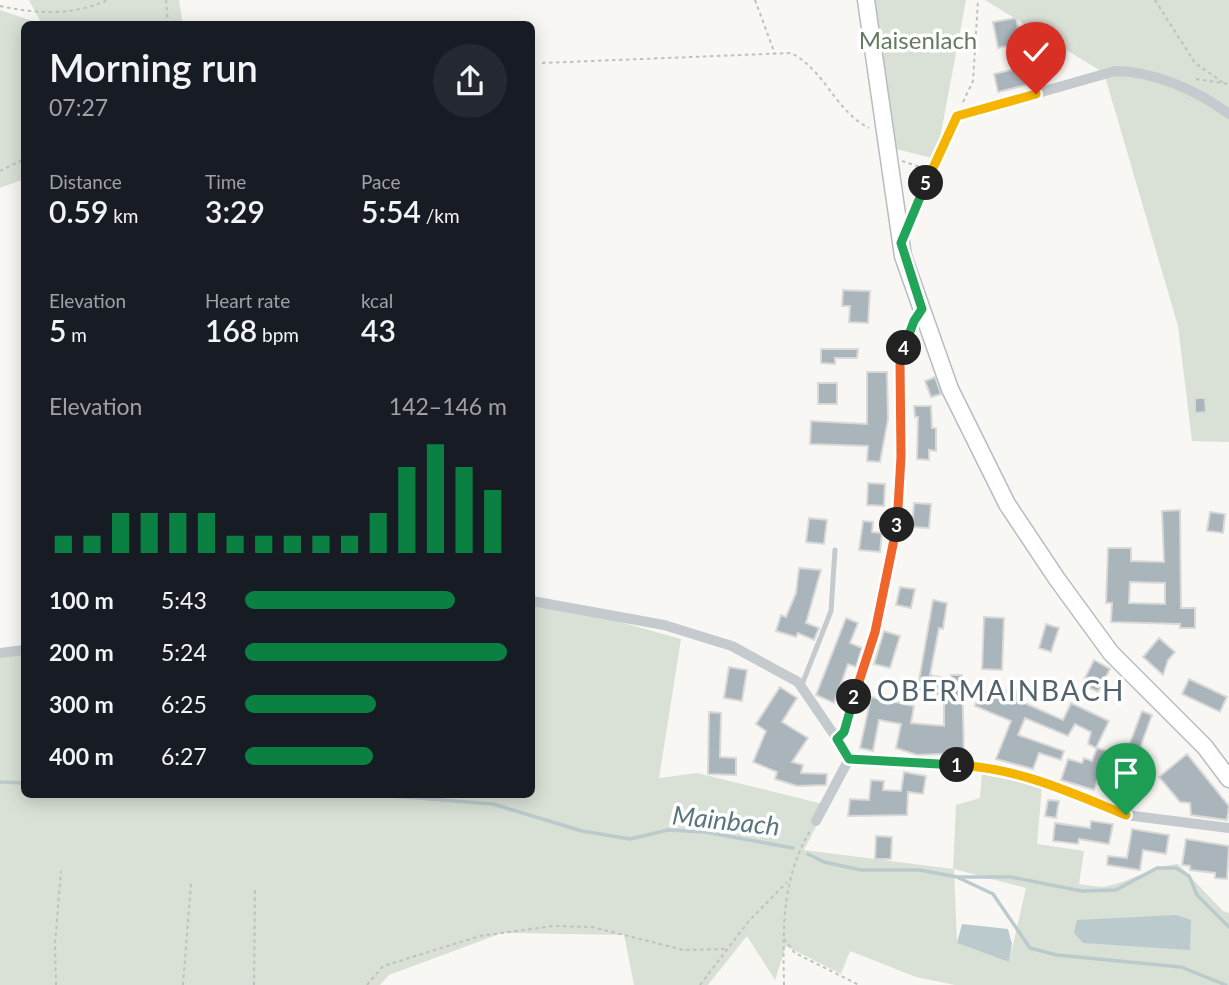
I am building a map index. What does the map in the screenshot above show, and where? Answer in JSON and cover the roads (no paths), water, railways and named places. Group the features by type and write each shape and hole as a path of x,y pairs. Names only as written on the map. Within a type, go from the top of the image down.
{"main road":[{"path":"866,0 902,249 950,389 1007,504 1111,653 1205,747 1229,779"}],"street":[{"path":"902,249 931,171 957,116 1115,71 1136,71 1207,97 1229,114"},
{"path":"837,739 847,724 875,632 896,533 901,457 900,362 914,321 922,309"},
{"path":"535,602 664,625 732,646 782,671 801,687 849,759"},
{"path":"0,653 21,650"},
{"path":"816,821 849,759"},
{"path":"849,759 984,766 1031,777 1126,815 1229,828"}],"lane":[{"path":"801,687 831,611 835,550"}],"waterway":[{"name":"Mainbach","path":"0,782 21,783"},
{"name":"Mainbach","path":"417,798 493,804 582,831 630,839 668,830 705,832 793,848"},
{"name":"Mainbach","path":"808,854 824,862 861,870 920,870 957,877 1011,877 1082,891 1116,890 1157,868 1176,868 1189,876 1197,895 1229,927"},
{"name":"Mainbach","path":"959,878 993,894 1030,948 1057,955 1181,967 1226,985"}],"district":[{"name":"OBERMAINBACH","path":"1001,691"}],"park label":[{"name":"Maisenlach","path":"918,41"}]}
